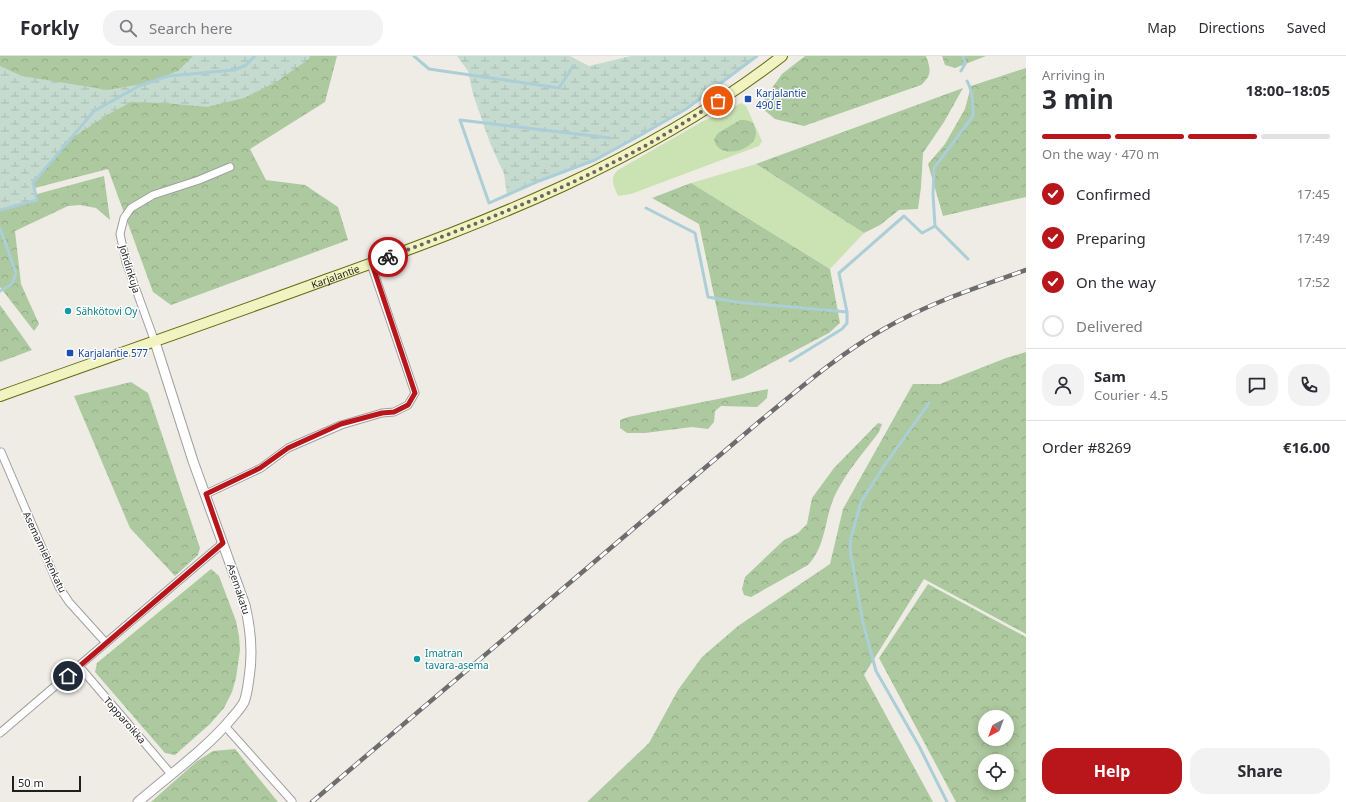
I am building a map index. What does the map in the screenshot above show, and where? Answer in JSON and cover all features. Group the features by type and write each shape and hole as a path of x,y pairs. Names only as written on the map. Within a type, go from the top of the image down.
{"main road":[{"name":"Karjalantie","path":"0,396 372,264 492,218 580,179 627,156 728,95 782,56"}],"street":[{"name":"Johdinkuja","path":"155,342 126,262 120,234 124,218 131,208 153,195 199,180 230,167"},
{"path":"206,494 260,468 288,448 341,424 382,413 394,412 408,405 415,393 372,264"},
{"name":"Asemakatu","path":"138,802 211,740 225,726 244,701 251,664 252,642 250,624 245,605 193,461 155,342"},
{"name":"Asemamiehenkatu","path":"1,452 59,587 69,602 106,643"},
{"path":"0,733 223,543"},
{"name":"Topparoikka","path":"79,666 171,774"},
{"path":"225,726 292,801"}],"green space":[{"path":"0,56 337,56 325,102 250,149 266,180 305,185 338,207 348,240 171,305 153,292 108,169 0,197"},
{"path":"193,56 310,56 309,59 276,82 244,98 207,107 131,102 107,115 69,140 33,183 37,200 0,210 0,66 22,76 108,90 142,84 178,71"},
{"path":"457,56 570,56 589,66 631,56 757,56 686,109 639,136 595,160 507,195 504,174 490,143 473,94 468,71"},
{"path":"805,56 926,56 930,72 921,85 804,126 775,119 763,109 762,102 782,74"},
{"path":"942,56 986,56 955,68 945,65"},
{"path":"1026,68 1026,197 943,216 928,164 945,144 965,109 971,86"},
{"path":"963,88 944,122 923,153 918,209 899,210 880,225 864,233 756,164"},
{"path":"741,103 746,106 762,141 759,146 631,194 618,196 613,179 618,170 703,121 726,112"},
{"path":"740,120 753,123 756,135 753,142 747,147 731,152 723,150 717,146 714,139 718,133"},
{"path":"756,164 864,233 830,269 691,183"},
{"path":"104,176 110,220 96,208 80,205 68,206 15,231 21,284 39,324 34,331 0,287 0,204"},
{"path":"691,183 830,269 840,323 829,333 743,378 732,381 699,224 652,198"},
{"path":"0,305 32,350 0,362"},
{"path":"1026,352 1026,634 924,579 864,675 933,802 587,802 649,743 678,690 702,657 738,626 830,564 843,509 913,384 940,384 1006,358"},
{"path":"131,382 148,393 200,548 198,555 175,576 130,528 74,396"},
{"path":"768,389 767,398 757,407 721,406 715,411 714,422 708,429 692,427 645,433 627,433 620,428 620,420 628,417"},
{"path":"878,423 882,424 879,432 850,469 836,493 832,502 819,549 808,565 751,597 744,595 742,589 745,577 784,540 798,533 807,524 812,498 834,468"},
{"path":"211,569 219,576 236,621 240,650 236,678 232,692 224,708 210,724 175,755 165,753 95,672 97,663"},
{"path":"928,584 1026,637 1026,802 956,802 879,658"},
{"path":"235,749 278,802 151,802 197,761 213,751"}],"waterway":[{"path":"0,210 37,200 33,183 94,111 139,86 168,76 234,70 246,65 255,56"},
{"path":"414,56 429,69 559,88 573,66"},
{"path":"610,138 460,120 489,203 539,181 595,160 639,136 686,109 757,56"},
{"path":"961,71 965,64 963,56"},
{"path":"967,81 972,94 973,116 934,168 933,194 935,226 968,259"},
{"path":"646,208 695,233 708,297 736,302 847,312"},
{"path":"790,361 842,329 847,323 847,312 839,273 904,216 922,233 935,226"},
{"path":"0,228 16,273 12,284 0,291"},
{"path":"929,403 884,466 861,502 851,538 850,549 863,623 876,671 919,746 947,802"}],"railway":[{"path":"312,802 760,421 834,361 882,330 917,312 934,304 1026,270"}],"way so far":[{"path":"388,257 492,218 580,179 627,156 718,101"}],"place":[{"name":"Karjalantie 490 E","path":"748,99"},
{"name":"Sähkötovi Oy","path":"68,311"},
{"name":"Karjalantie 577","path":"70,353"},
{"name":"Imatran tavara-asema","path":"417,659"}],"route":[{"path":"68,676 223,543 206,494 260,468 288,448 341,424 382,413 394,412 408,405 415,393 372,264 388,257"}]}
